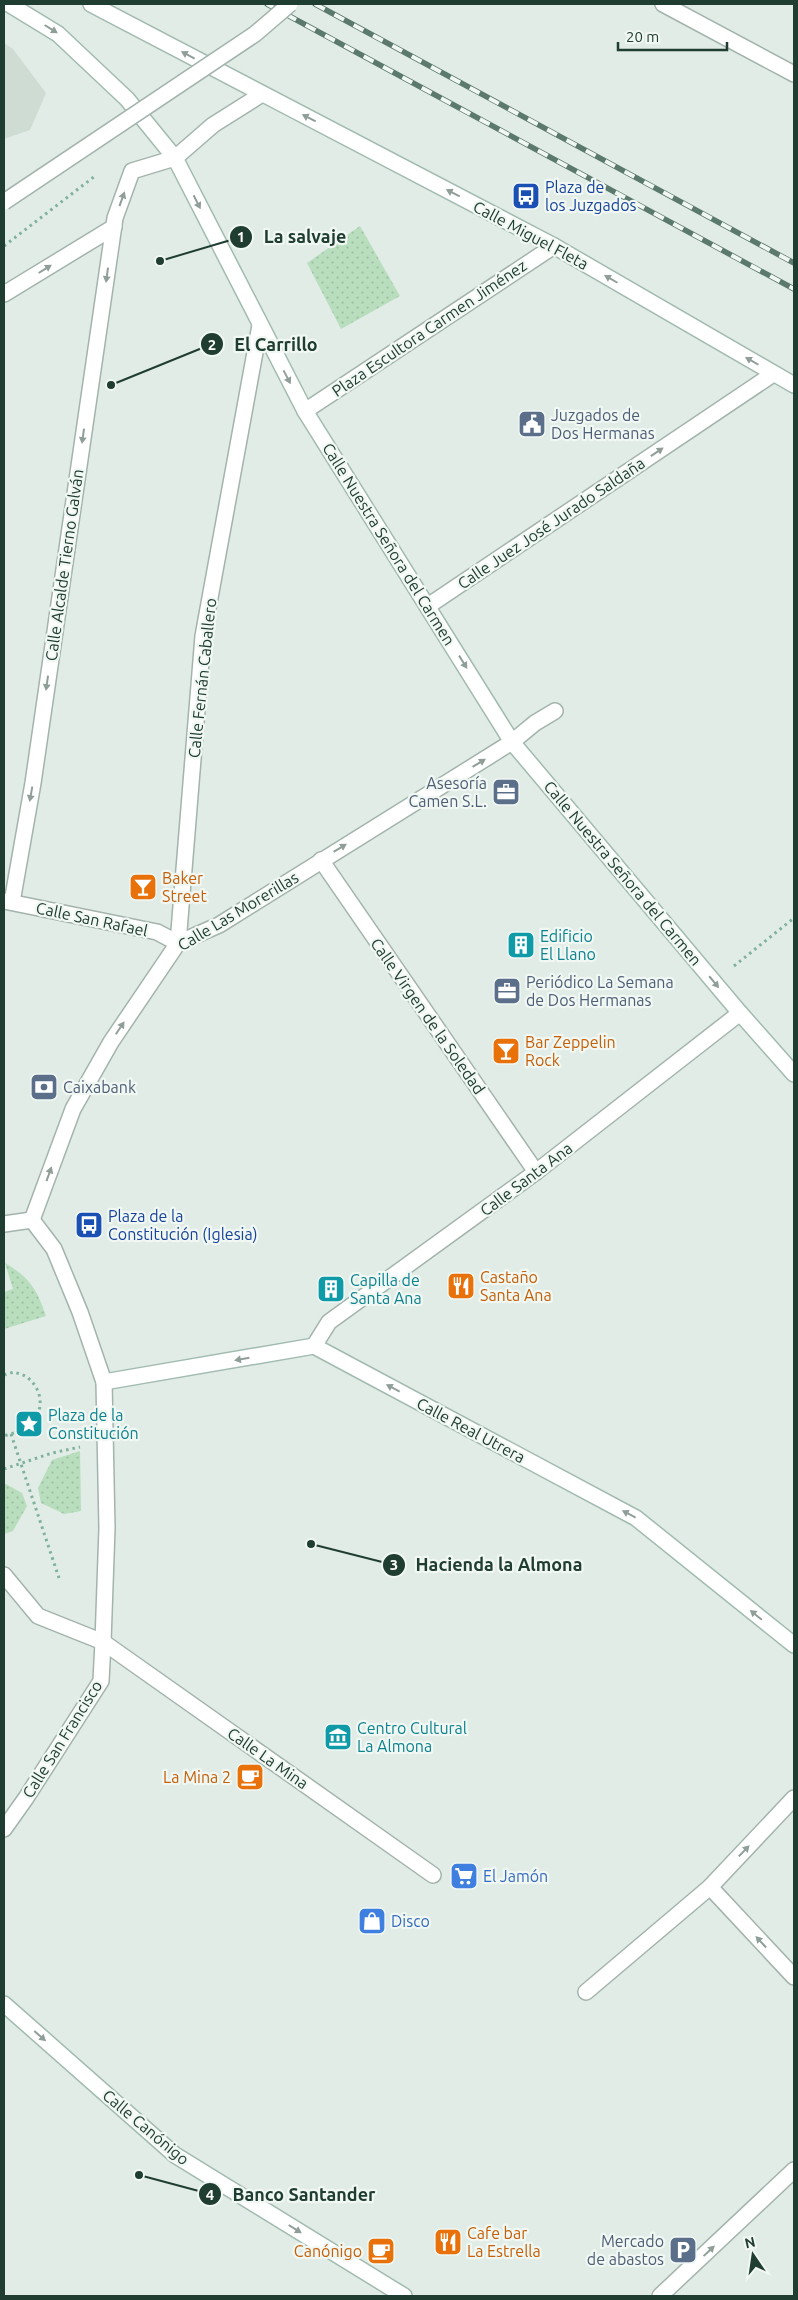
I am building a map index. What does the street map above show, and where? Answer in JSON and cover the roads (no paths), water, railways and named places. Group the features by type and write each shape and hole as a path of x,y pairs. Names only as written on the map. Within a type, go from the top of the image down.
{"street":[{"name":"Calle Nuestra Señora del Carmen","path":"9,4 58,34 126,99 175,158 305,411 512,742 740,1013 794,1074"},
{"name":"Calle Miguel Fleta","path":"92,4 554,246 794,385"},
{"path":"4,202 255,34 290,4"},
{"path":"663,4 794,74"},
{"path":"175,158 213,125 262,94"},
{"name":"Calle Alcalde Tierno Galván","path":"8,902 33,783 114,227 132,171 175,158"},
{"path":"4,294 114,227"},
{"name":"Plaza Escultora Carmen Jiménez","path":"305,411 554,246"},
{"name":"Calle Fernán Caballero","path":"178,943 203,636 260,325"},
{"name":"Calle Juez José Jurado Saldaña","path":"428,606 773,374"},
{"name":"Calle Las Morerillas","path":"32,1220 73,1109 111,1042 178,943 219,925 512,742 535,723 555,711"},
{"name":"Calle Virgen de la Soledad","path":"321,860 536,1172"},
{"name":"Calle San Rafael","path":"8,902 157,932 178,943"},
{"name":"Calle Santa Ana","path":"314,1346 329,1322 536,1172 740,1013"},
{"path":"4,1224 32,1220 54,1249 80,1312 104,1382 107,1528 103,1642 38,1616 4,1575"},
{"path":"104,1382 314,1346"},
{"name":"Calle Real Utrera","path":"314,1346 636,1518 794,1645"},
{"name":"Calle San Francisco","path":"4,1829 101,1681 103,1642"},
{"name":"Calle La Mina","path":"103,1642 433,1875"},
{"path":"586,1992 710,1887 794,1798"},
{"path":"710,1887 794,1978"},
{"name":"Calle Canónigo","path":"4,2004 175,2155 404,2296"},
{"path":"660,2296 794,2170"}],"railway":[{"path":"267,4 794,289"},
{"path":"315,4 794,263"}],"place":[{"name":"Plaza de los Juzgados","path":"526,196"},
{"name":"La salvaje","path":"160,261"},
{"name":"El Carrillo","path":"111,385"},
{"name":"Juzgados de Dos Hermanas","path":"532,424"},
{"name":"Asesoría Camen S.L.","path":"506,792"},
{"name":"Baker Street","path":"143,887"},
{"name":"Edificio El Llano","path":"521,945"},
{"name":"Periódico La Semana de Dos Hermanas","path":"507,991"},
{"name":"Bar Zeppelin Rock","path":"506,1051"},
{"name":"Caixabank","path":"44,1087"},
{"name":"Plaza de la Constitución (Iglesia)","path":"89,1225"},
{"name":"Castaño Santa Ana","path":"461,1286"},
{"name":"Capilla de Santa Ana","path":"331,1289"},
{"name":"Plaza de la Constitución","path":"29,1424"},
{"name":"Hacienda la Almona","path":"311,1544"},
{"name":"Centro Cultural La Almona","path":"338,1737"},
{"name":"La Mina 2","path":"250,1777"},
{"name":"El Jamón","path":"464,1876"},
{"name":"Disco","path":"372,1921"},
{"name":"Banco Santander","path":"139,2175"},
{"name":"Cafe bar La Estrella","path":"448,2242"},
{"name":"Mercado de abastos","path":"683,2250"},
{"name":"Canónigo","path":"381,2251"}]}
